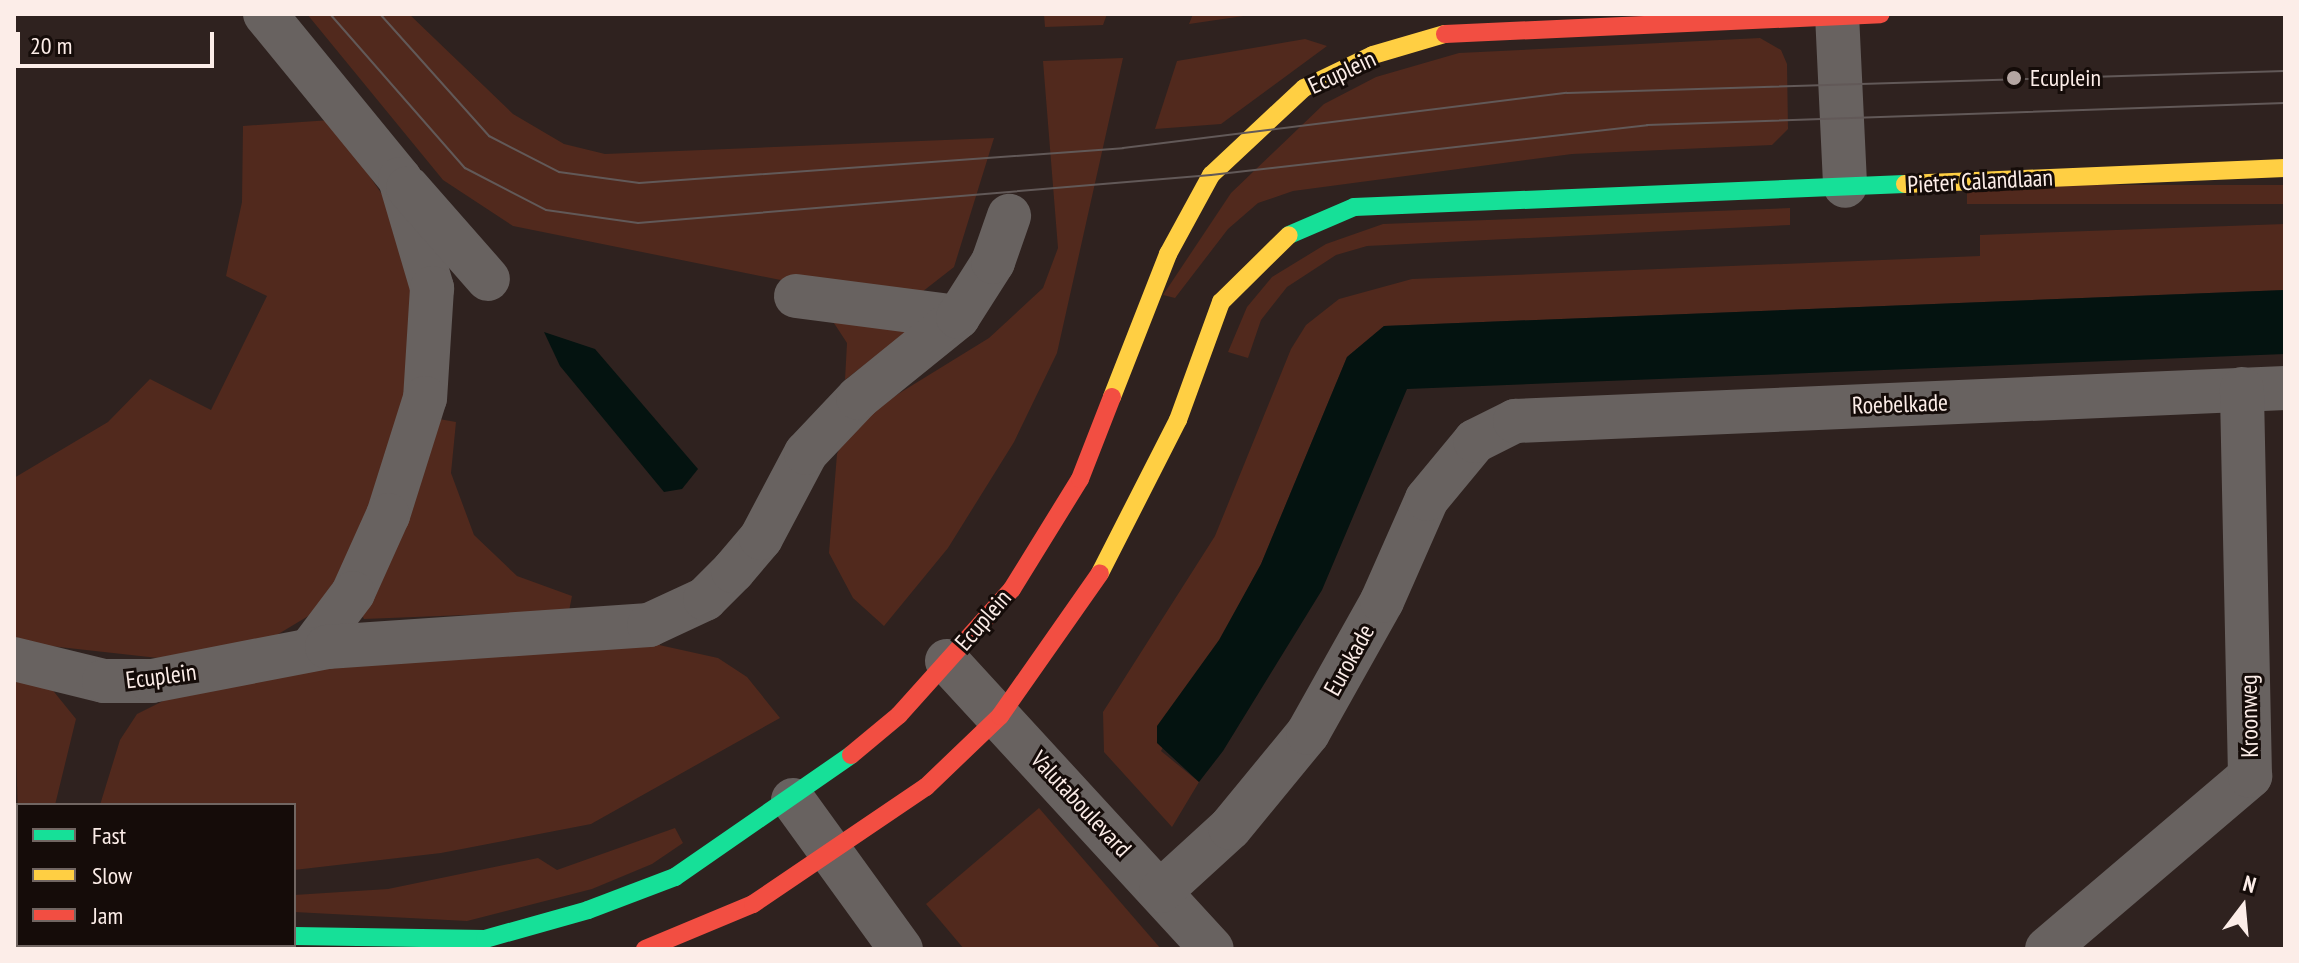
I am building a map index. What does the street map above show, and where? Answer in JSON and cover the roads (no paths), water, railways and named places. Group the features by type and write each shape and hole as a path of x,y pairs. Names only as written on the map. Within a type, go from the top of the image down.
{"main road":[{"path":"1837,15 1881,14"},
{"name":"Ecuplein","path":"296,936 499,935 675,877 793,800 899,715 1012,589 1080,479 1168,254 1211,175 1304,88 1373,55 1457,31 1837,15"},
{"name":"Pieter Calandlaan","path":"1845,186 2285,168"},
{"path":"645,949 753,904 830,856 926,787 1000,716 1106,565 1178,420 1221,302 1269,247 1354,207 1845,186"}],"street":[{"path":"265,14 400,179 488,279"},
{"path":"1837,15 1845,186"},
{"path":"310,650 353,593 388,515 433,399 432,288 400,179"},
{"name":"Ecuplein","path":"14,659 104,681 152,681 310,650 590,616 649,625 705,599 761,538 823,420 958,317 993,262 1009,216"},
{"path":"796,296 958,317"},
{"name":"Roebelkade","path":"1515,421 2285,388"},
{"name":"Kroonweg","path":"2047,949 2250,776 2242,389"},
{"name":"Eurokade","path":"1161,891 1230,828 1308,733 1382,601 1427,499 1475,441 1515,421"},
{"name":"Valutaboulevard","path":"947,661 1212,949"},
{"path":"793,800 830,856 901,949"}],"tram line":[{"path":"330,14 465,168 546,210 638,223 1211,175 1647,125 2285,103"},
{"path":"380,14 489,136 559,172 639,183 1123,148 1567,93 2285,71"}],"place":[{"name":"Ecuplein","path":"2014,78"}]}
